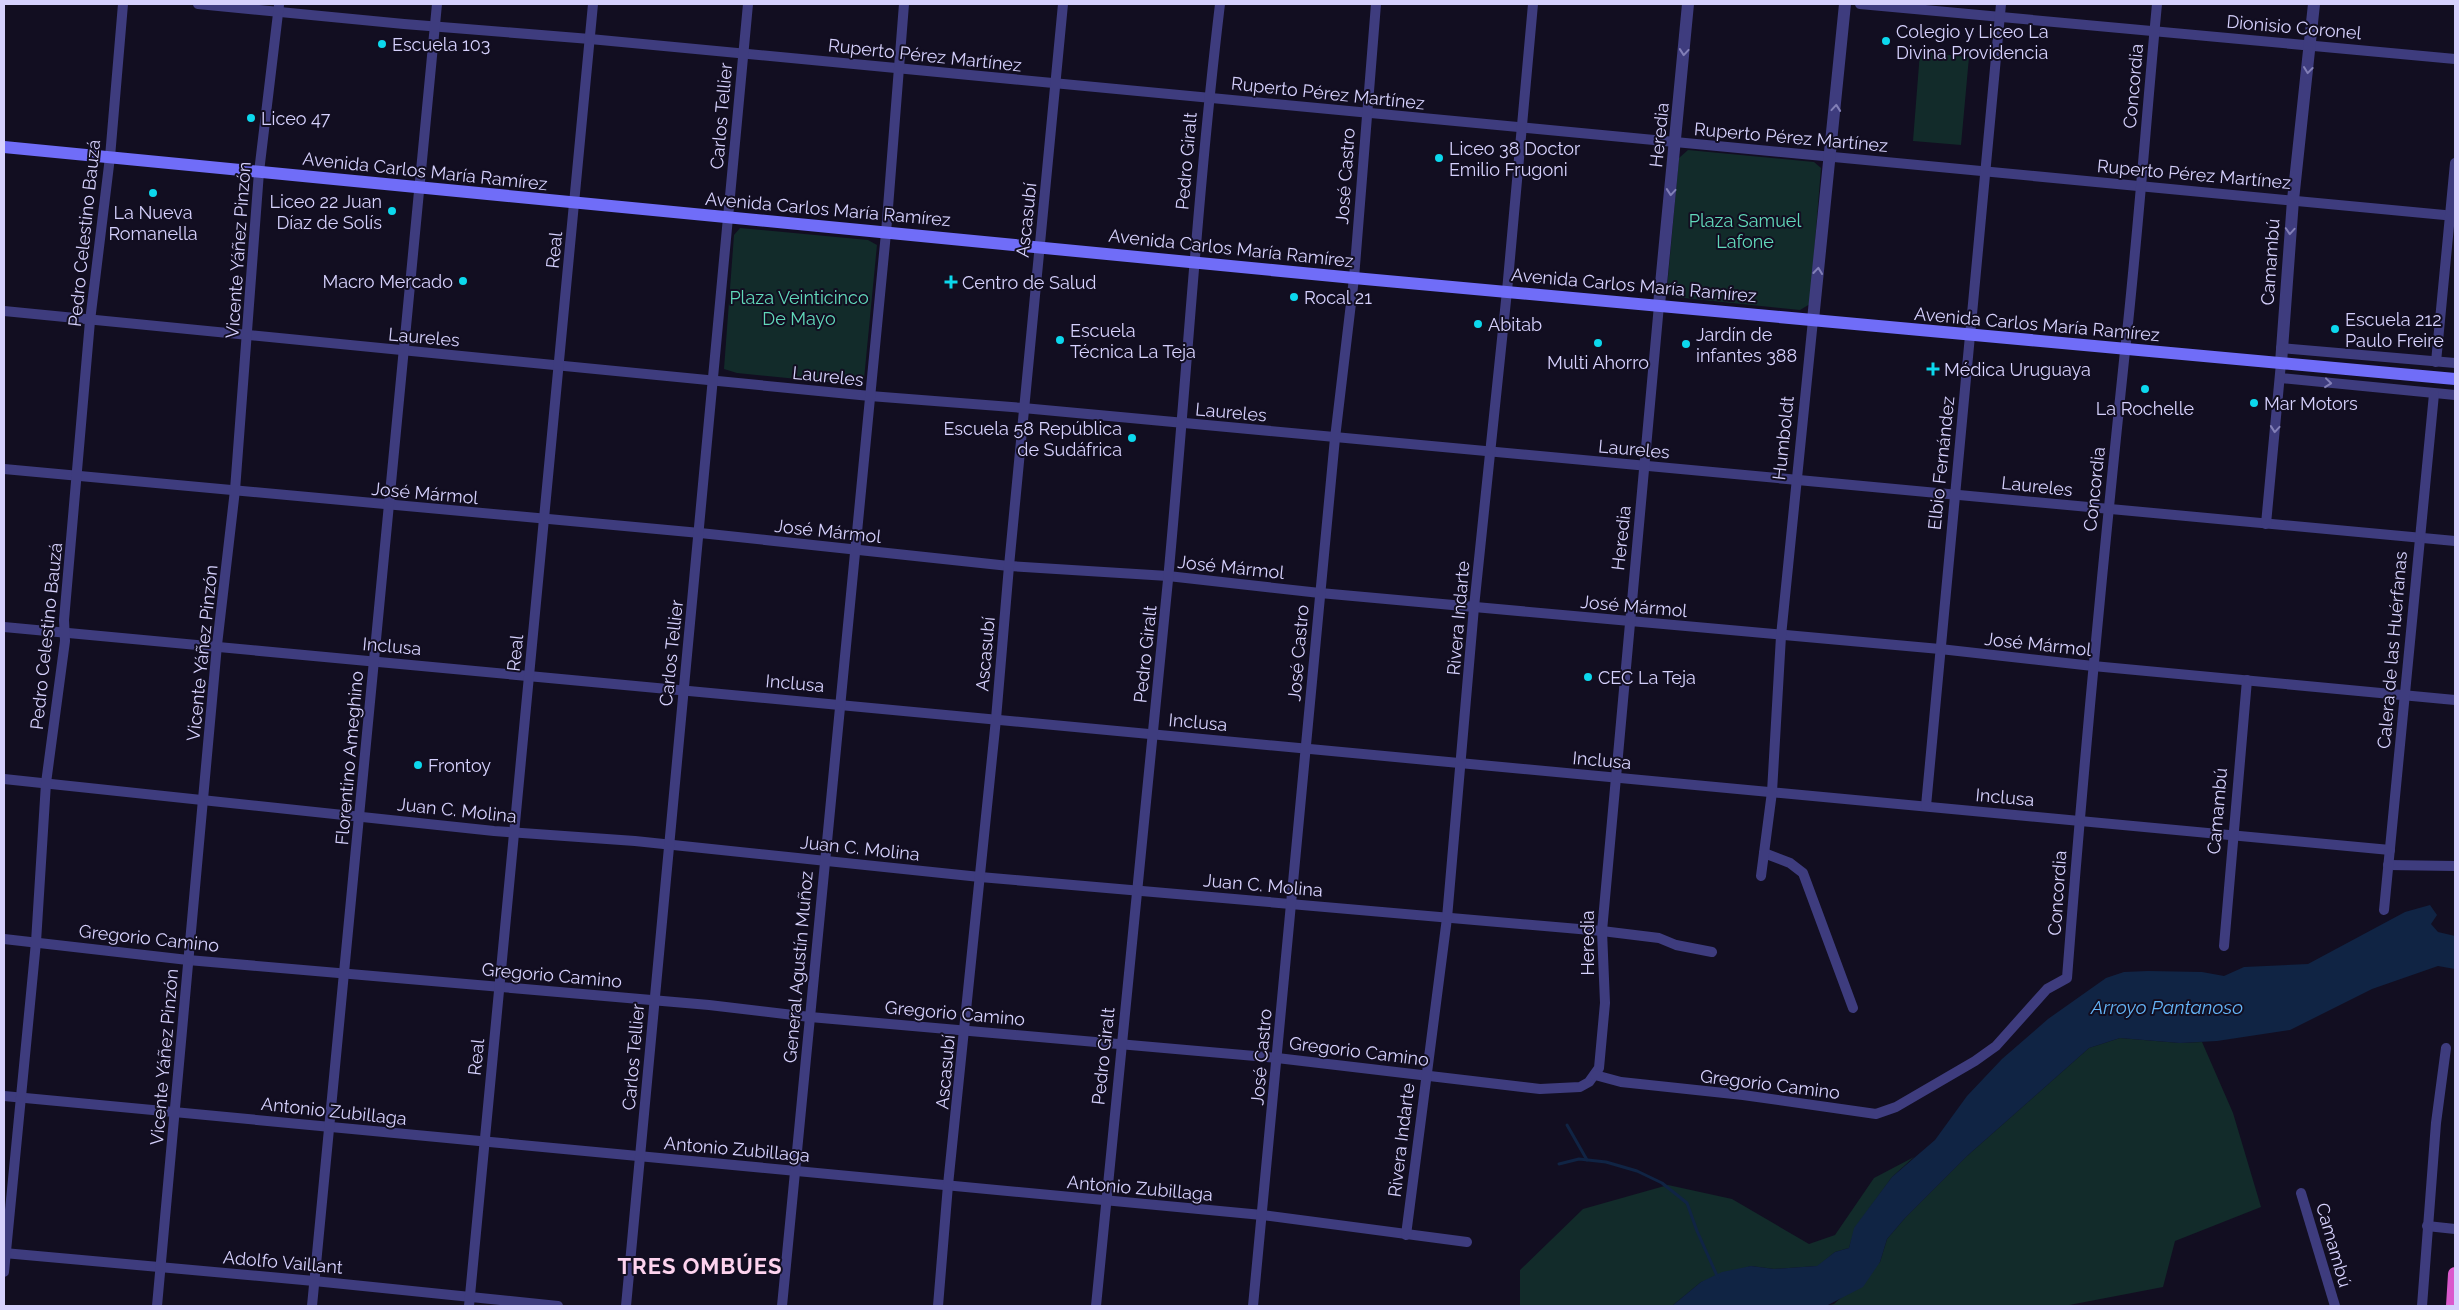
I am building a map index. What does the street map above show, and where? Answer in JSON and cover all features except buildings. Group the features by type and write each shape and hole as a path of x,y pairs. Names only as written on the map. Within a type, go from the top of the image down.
{"highway":[{"path":"2452,1306 2455,1274"}],"main road":[{"name":"Avenida Carlos María Ramírez","path":"4,147 729,218 1040,246 1354,278 1659,305 1970,336 2450,378"}],"street":[{"name":"Pedro Celestino Bauzá","path":"4,1272 36,942 46,783 64,632 90,321 110,157 123,4"},
{"name":"Ruperto Pérez Martínez","path":"198,4 278,7 435,26 590,39 1676,144 1987,171 2453,216"},
{"name":"Florentino Ameghino","path":"312,1306 437,4"},
{"name":"Real","path":"470,1301 593,4"},
{"name":"Carlos Tellier","path":"626,1306 683,689 700,533 748,4"},
{"name":"General Agustín Muñoz","path":"782,1306 886,232 904,4"},
{"name":"Ascasubí","path":"938,1306 948,1185 996,719 1008,566 1063,4"},
{"name":"Pedro Giralt","path":"1096,1306 1168,576 1208,98 1220,4"},
{"name":"José Castro","path":"1253,1306 1335,438 1354,278 1376,4"},
{"name":"Rivera Indarte","path":"1406,1235 1447,918 1462,763 1474,607 1507,291 1533,4"},
{"name":"Heredia","path":"1595,1075 1600,1061 1604,1010 1602,931 1688,4"},
{"name":"Humboldt","path":"1761,876 1772,792 1781,636 1796,479 1831,157 1845,4"},
{"name":"Dionisio Coronel","path":"1860,4 2455,59"},
{"name":"Elbio Fernández","path":"1926,806 1954,494 2002,4"},
{"name":"Concordia","path":"2067,978 2093,666 2126,350 2157,4"},
{"name":"Camambú","path":"2266,524 2280,378 2293,200 2314,4"},
{"name":"Vicente Yáñez Pinzón","path":"158,1306 217,645 236,490 259,172 278,7"},
{"path":"2436,362 2453,216 2455,163"},
{"name":"Laureles","path":"4,312 248,334 403,352 559,365 870,396 1023,408 2455,541"},
{"path":"2281,348 2455,363"},
{"path":"2280,378 2455,395"},
{"name":"Calera de las Huérfanas","path":"2384,910 2434,394"},
{"name":"José Mármol","path":"4,469 389,506 700,533 1008,566 1168,576 1320,593 1940,649 2093,666 2455,700"},
{"name":"Inclusa","path":"4,627 217,645 2390,850"},
{"name":"Camambú","path":"2224,946 2232,835 2248,680"},
{"name":"Juan C. Molina","path":"4,779 514,832 825,860 980,877 1602,931 1659,938 1712,952"},
{"path":"1764,853 1790,863 1803,873 1853,1008"},
{"path":"2388,866 2455,866"},
{"name":"Gregorio Camino","path":"4,939 188,960 655,1000 810,1017 965,1029 1277,1058 1540,1089 1576,1089 1585,1086 1595,1075 1630,1084 1743,1095 1876,1114 1896,1107 1975,1062 2008,1033 2047,989 2067,978"},
{"path":"2422,1306 2436,1123 2446,1048"},
{"name":"Antonio Zubillaga","path":"4,1096 484,1143 948,1185 1106,1202 1262,1215 1467,1242"},
{"name":"Camambú","path":"2301,1193 2335,1306"},
{"path":"2427,1226 2455,1229"},
{"name":"Adolfo Vaillant","path":"5,1254 314,1281 470,1301 558,1306"}],"green space":[{"path":"1920,52 1969,57 1961,145 1913,141"},
{"name":"Plaza Samuel Lafone","path":"1688,150 1814,162 1821,168 1810,304 1800,310 1675,297 1669,294 1667,288 1679,158"},
{"name":"Plaza Veinticinco De Mayo","path":"740,228 868,240 877,245 864,379 858,385 737,373 724,369 734,235"},
{"path":"2120,1038 2180,1043 2202,1042 2233,1113 2261,1207 2175,1241 2163,1287 2064,1306 1826,1306 1834,1304 1880,1262 1887,1239 1905,1218 1967,1156 2089,1048"},
{"path":"1914,1157 1892,1177 1855,1228 1849,1248 1835,1252 1818,1266 1774,1269 1751,1266 1701,1282 1672,1306 1520,1306 1520,1270 1583,1209 1668,1185 1732,1199 1809,1244 1835,1235 1874,1178"}],"water":[{"name":"Arroyo Pantanoso","path":"2430,905 2437,915 2431,924 2438,932 2455,936 2455,969 2438,966 2372,989 2290,1030 2217,1041 2180,1043 2120,1038 2089,1048 1967,1156 1905,1218 1887,1239 1880,1262 1863,1287 1826,1306 1672,1306 1701,1282 1722,1272 1751,1266 1774,1269 1817,1266 1835,1252 1849,1248 1854,1228 1892,1177 1935,1140 1967,1096 2002,1059 2048,1019 2106,978 2124,972 2148,971 2202,972 2224,976 2244,967 2308,964 2405,912"}],"waterway":[{"path":"1567,1125 1587,1160"},
{"path":"1559,1164 1579,1159 1606,1162 1637,1171 1662,1183 1687,1203 1718,1278"}],"place":[{"name":"Colegio y Liceo La Divina Providencia","path":"1886,41"},
{"name":"Escuela 103","path":"382,44"},
{"name":"Liceo 47","path":"251,118"},
{"name":"Liceo 38 Doctor Emilio Frugoni","path":"1439,158"},
{"name":"La Nueva Romanella","path":"153,193"},
{"name":"Liceo 22 Juan Díaz de Solís","path":"392,211"},
{"name":"Macro Mercado","path":"463,281"},
{"name":"Centro de Salud","path":"951,282"},
{"name":"Rocal 21","path":"1294,297"},
{"name":"Abitab","path":"1478,324"},
{"name":"Escuela 212 Paulo Freire","path":"2335,329"},
{"name":"Escuela Técnica La Teja","path":"1060,340"},
{"name":"Multi Ahorro","path":"1598,343"},
{"name":"Jardín de infantes 388","path":"1686,344"},
{"name":"Médica Uruguaya","path":"1933,369"},
{"name":"La Rochelle","path":"2145,389"},
{"name":"Mar Motors","path":"2254,403"},
{"name":"Escuela 58 República de Sudáfrica","path":"1132,438"},
{"name":"CEC La Teja","path":"1588,677"},
{"name":"Frontoy","path":"418,765"}],"district":[{"name":"TRES OMBÚES","path":"700,1266"}]}
